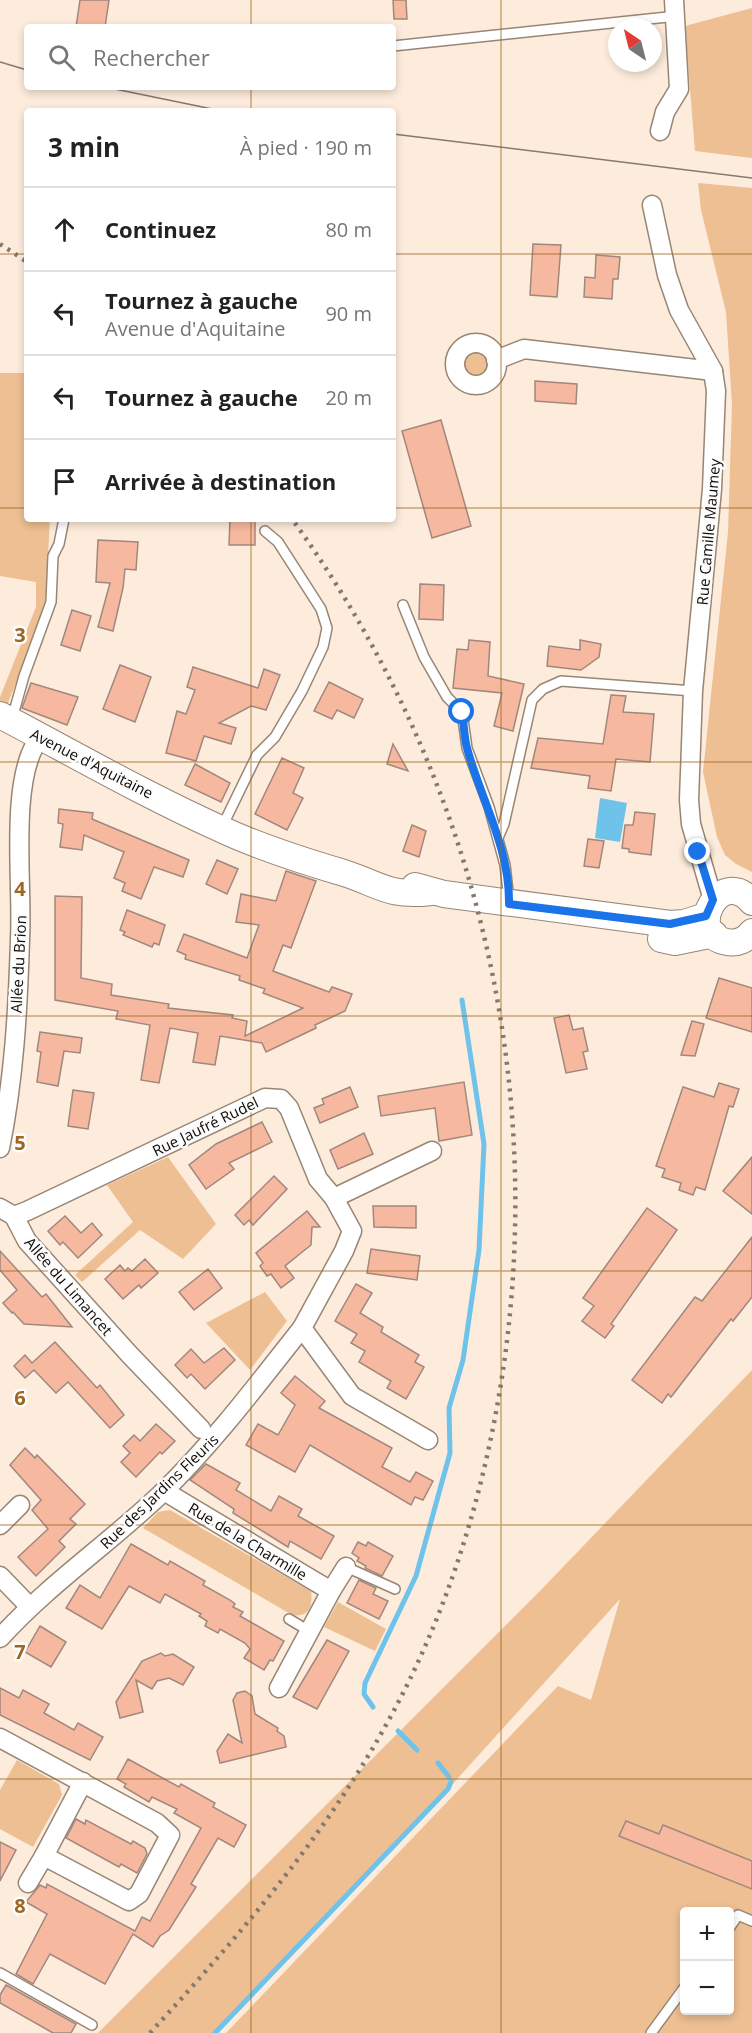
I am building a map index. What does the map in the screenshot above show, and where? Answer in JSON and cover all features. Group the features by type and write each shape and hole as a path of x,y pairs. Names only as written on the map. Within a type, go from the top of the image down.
{"street":[{"path":"660,131 665,112 679,89 676,69 676,8"},
{"name":"Rue Camille Maumey","path":"652,205 667,275 679,310 713,371 716,401 712,489 693,691 689,800 691,824 715,911"},
{"path":"496,360 524,349 713,371"},
{"name":"Avenue d'Aquitaine","path":"4,721 38,741 221,829 294,858 370,881 383,890 405,895 431,892 670,924 715,911"},
{"name":"Allée du Brion","path":"1,1136 11,1079 20,938 21,783 38,741"},
{"path":"749,938 729,942 715,911 743,894 752,902"},
{"name":"Rue Jaufré Rudel","path":"7,1212 265,1098 281,1099 289,1108 318,1179 334,1198 352,1231 344,1251 302,1328"},
{"path":"334,1198 432,1151"},
{"name":"Allée du Limancet","path":"7,1212 27,1241 129,1354 201,1429"},
{"path":"302,1328 352,1396 428,1440"},
{"name":"Rue des Jardins Fleuris","path":"0,1638 29,1606 115,1538 164,1491 215,1438 302,1328"},
{"name":"Rue de la Charmille","path":"164,1491 331,1591"},
{"path":"0,1525 20,1505"},
{"path":"279,1688 346,1567"},
{"path":"0,1576 29,1606"},
{"path":"0,1738 157,1823 170,1835 139,1894 129,1901 44,1856"},
{"path":"28,1883 83,1782"}],"lane":[{"path":"396,45 676,8"},
{"path":"4,721 24,676 51,603 54,556 63,522"},
{"path":"221,829 257,755 275,737 302,691 323,647 327,628 321,609 278,542 265,531"},
{"path":"403,605 424,657 447,697 462,712 467,748 498,838 509,889 509,904"},
{"path":"498,838 504,824 532,700 543,689 561,681 693,691"},
{"path":"346,1567 395,1589"},
{"path":"289,1619 309,1631"},
{"path":"734,1920 738,1915 752,1921"},
{"path":"0,1973 92,2025"},
{"path":"651,2033 680,1993"}],"shaded area":[{"path":"752,8 752,158 695,151 685,26"},
{"path":"698,183 752,188 752,872 725,855 717,837 703,772 728,532 732,405 726,312 701,210"},
{"path":"476,350 486,354 490,364 486,374 476,378 466,374 462,364 466,354"},
{"path":"0,373 24,373 24,522 50,522 45,609 6,708 0,704 0,697 36,607 36,582 0,576"},
{"path":"168,1157 216,1224 183,1259 140,1230 82,1282 75,1275 133,1222 107,1185"},
{"path":"265,1292 287,1321 250,1370 206,1323"},
{"path":"752,1370 752,2033 226,2033 558,1686 591,1700 620,1599 448,1789 215,2033 98,2033 540,1591"},
{"path":"170,1510 311,1591 309,1609 303,1614 292,1615 143,1528 158,1512"},
{"path":"338,1602 386,1629 375,1651 324,1627"},
{"path":"17,1760 59,1784 62,1795 33,1847 0,1829 0,1790"}],"water":[{"path":"600,798 627,803 620,842 595,838"}],"building":[{"path":"80,0 109,0 105,24 76,24"},
{"path":"393,0 406,0 407,19 394,19"},
{"path":"533,244 561,245 557,297 530,295"},
{"path":"596,255 620,257 618,279 613,279 612,299 584,297 585,277 595,278"},
{"path":"535,381 577,384 576,404 535,401"},
{"path":"441,420 471,526 432,538 402,431"},
{"path":"230,522 255,522 255,545 229,545"},
{"path":"98,540 138,542 136,570 125,569 113,631 98,627 110,583 96,582"},
{"path":"420,584 444,585 443,620 419,619"},
{"path":"72,610 91,616 80,651 61,645"},
{"path":"469,640 490,642 488,676 524,684 513,731 494,726 502,693 453,688 457,649 468,650"},
{"path":"580,640 601,644 599,657 581,670 547,666 549,646 580,650"},
{"path":"120,665 151,677 135,722 103,709"},
{"path":"193,667 258,688 264,669 280,675 266,710 251,706 219,723 236,728 231,744 204,736 196,761 166,753 177,711 186,714 195,690 187,687"},
{"path":"329,682 363,699 354,718 337,710 332,719 314,711"},
{"path":"31,683 78,697 67,725 22,708"},
{"path":"611,695 626,696 623,712 654,714 650,762 616,759 611,791 588,788 590,776 531,768 538,738 603,744"},
{"path":"393,744 408,771 387,764"},
{"path":"282,758 304,768 293,793 303,798 287,830 255,814"},
{"path":"195,764 230,783 221,802 185,785"},
{"path":"59,809 93,813 92,819 189,860 183,877 154,867 141,899 122,891 125,883 114,878 124,852 84,835 82,850 60,847 63,824 58,823"},
{"path":"635,812 655,814 651,855 629,852 629,849 622,848 625,825 633,825"},
{"path":"412,825 426,831 419,857 403,851"},
{"path":"588,839 604,841 599,868 584,866"},
{"path":"217,860 238,869 227,894 206,884"},
{"path":"286,871 316,881 291,948 283,945 273,971 329,992 332,987 352,994 345,1011 315,1025 316,1028 266,1052 262,1043 220,1036 215,1065 193,1062 198,1033 170,1028 159,1083 141,1080 150,1025 116,1019 118,1011 55,1000 55,896 82,897 81,978 112,984 111,995 169,1004 168,1008 233,1015 232,1018 247,1021 245,1036 303,1008 263,993 265,989 239,980 240,976 185,959 186,955 177,951 184,934 247,958 259,925 236,922 241,894 276,901"},
{"path":"127,910 165,925 159,945 154,943 152,947 123,935 125,932 120,930"},
{"path":"719,978 752,988 752,1032 706,1018"},
{"path":"569,1015 573,1030 583,1028 588,1051 583,1052 587,1069 566,1073 554,1018"},
{"path":"692,1021 704,1024 695,1056 681,1055"},
{"path":"40,1032 82,1038 80,1053 64,1051 58,1086 37,1082 41,1052 37,1051"},
{"path":"464,1082 472,1135 439,1141 435,1108 381,1116 378,1096"},
{"path":"719,1083 739,1089 733,1107 729,1106 705,1190 696,1187 693,1195 679,1190 681,1183 662,1177 665,1169 656,1166 683,1087 714,1097"},
{"path":"350,1087 358,1107 320,1123 314,1108 324,1104 322,1099"},
{"path":"73,1090 94,1093 88,1129 68,1126"},
{"path":"262,1122 272,1142 229,1163 234,1169 206,1189 189,1165 216,1144"},
{"path":"364,1133 373,1154 338,1169 330,1150"},
{"path":"752,1157 752,1214 723,1191"},
{"path":"274,1176 287,1189 253,1225 249,1220 244,1225 235,1215"},
{"path":"373,1206 416,1206 416,1228 374,1227"},
{"path":"647,1208 677,1230 611,1324 614,1326 605,1338 582,1321 594,1306 583,1298"},
{"path":"307,1211 320,1227 312,1227 311,1245 285,1266 294,1278 281,1288 271,1274 267,1276 260,1266 263,1263 256,1253"},
{"path":"65,1216 81,1233 92,1223 102,1235 78,1258 63,1242 60,1245 48,1231"},
{"path":"752,1237 752,1297 733,1321 731,1319 671,1397 668,1394 662,1403 632,1380 695,1297 702,1301"},
{"path":"371,1249 420,1256 417,1280 367,1273"},
{"path":"0,1251 42,1297 46,1294 72,1327 24,1324 12,1313 3,1303 17,1290 0,1270"},
{"path":"145,1259 158,1273 141,1288 139,1285 123,1299 105,1279 120,1265 125,1271 128,1268 132,1271"},
{"path":"208,1269 222,1288 194,1310 179,1292"},
{"path":"356,1284 372,1293 360,1313 383,1327 381,1332 419,1355 415,1362 424,1367 406,1399 387,1388 391,1381 359,1362 365,1351 351,1343 357,1334 335,1321"},
{"path":"55,1342 97,1388 100,1385 124,1415 110,1428 68,1382 56,1393 34,1370 25,1378 14,1366 25,1355 32,1363"},
{"path":"224,1348 235,1360 205,1389 191,1374 187,1378 175,1365 191,1349 204,1363"},
{"path":"295,1376 325,1401 319,1408 392,1448 382,1467 410,1482 416,1472 433,1481 423,1500 415,1497 411,1505 310,1445 295,1472 246,1445 258,1424 278,1435 295,1405 281,1393"},
{"path":"156,1424 175,1441 162,1454 160,1452 136,1477 121,1462 130,1453 123,1446 134,1435 140,1441"},
{"path":"25,1448 35,1458 37,1455 85,1504 70,1519 76,1524 59,1541 65,1547 36,1576 18,1557 48,1529 32,1510 41,1500 10,1465"},
{"path":"206,1464 240,1483 236,1490 271,1511 279,1496 302,1509 298,1516 334,1536 321,1559 290,1541 288,1547 233,1513 234,1509 190,1480"},
{"path":"358,1542 366,1546 368,1542 393,1556 382,1576 365,1568 366,1566 357,1561 359,1558 352,1553"},
{"path":"131,1544 168,1565 170,1561 205,1581 203,1585 230,1600 235,1604 233,1607 243,1612 240,1616 284,1641 273,1661 270,1660 264,1670 244,1658 250,1649 245,1643 220,1629 218,1633 205,1626 207,1621 199,1616 201,1614 165,1594 160,1603 129,1586 102,1629 66,1608 80,1585 100,1598"},
{"path":"359,1580 376,1588 373,1594 388,1601 379,1619 347,1603"},
{"path":"40,1626 66,1642 51,1667 25,1652"},
{"path":"327,1640 349,1651 317,1709 293,1697"},
{"path":"161,1653 165,1656 173,1654 194,1667 183,1685 169,1678 157,1681 152,1689 136,1680 143,1712 120,1718 116,1702 142,1661"},
{"path":"0,1688 19,1698 23,1690 49,1704 44,1713 74,1730 78,1723 103,1737 90,1760 0,1715"},
{"path":"245,1691 252,1696 255,1714 278,1728 277,1731 284,1736 286,1747 220,1763 217,1751 228,1734 242,1743 233,1700 237,1693"},
{"path":"128,1759 179,1787 181,1784 215,1803 213,1807 246,1825 234,1847 218,1838 191,1884 196,1887 169,1930 160,1936 153,1947 133,1934 105,1984 50,1954 33,1984 16,1974 47,1914 26,1902 40,1885 46,1888 47,1884 135,1931 142,1917 150,1921 201,1828 174,1813 177,1809 152,1797 149,1802 124,1787 126,1784 117,1779"},
{"path":"76,1819 85,1824 86,1820 131,1844 133,1841 145,1848 147,1854 137,1873 121,1864 119,1867 66,1838"},
{"path":"626,1821 659,1834 663,1825 752,1861 752,1889 619,1836"},
{"path":"0,1842 16,1850 0,1881"},
{"path":"6,1985 76,2024 71,2033 53,2033 0,2003 0,1995"}],"waterway":[{"path":"373,1707 364,1694 365,1683 416,1576 450,1453 449,1408 463,1360 479,1250 484,1144 462,1000"},
{"path":"398,1731 417,1750"},
{"path":"438,1763 449,1777"},
{"path":"215,2033 448,1789 451,1782"}],"tram line":[{"path":"0,62 24,69"},
{"path":"120,90 207,108"},
{"path":"396,134 752,178"}],"railway":[{"path":"0,244 24,260"},
{"path":"150,2033 250,1920 311,1841 367,1758 408,1683 436,1620 470,1522 487,1456 508,1333 515,1210 510,1087 491,966 459,848 416,733 360,623 294,522"}],"route":[{"path":"462,712 467,748 489,807 505,865 509,904 670,924 684,923 706,916 713,900 705,868 698,852"}]}
